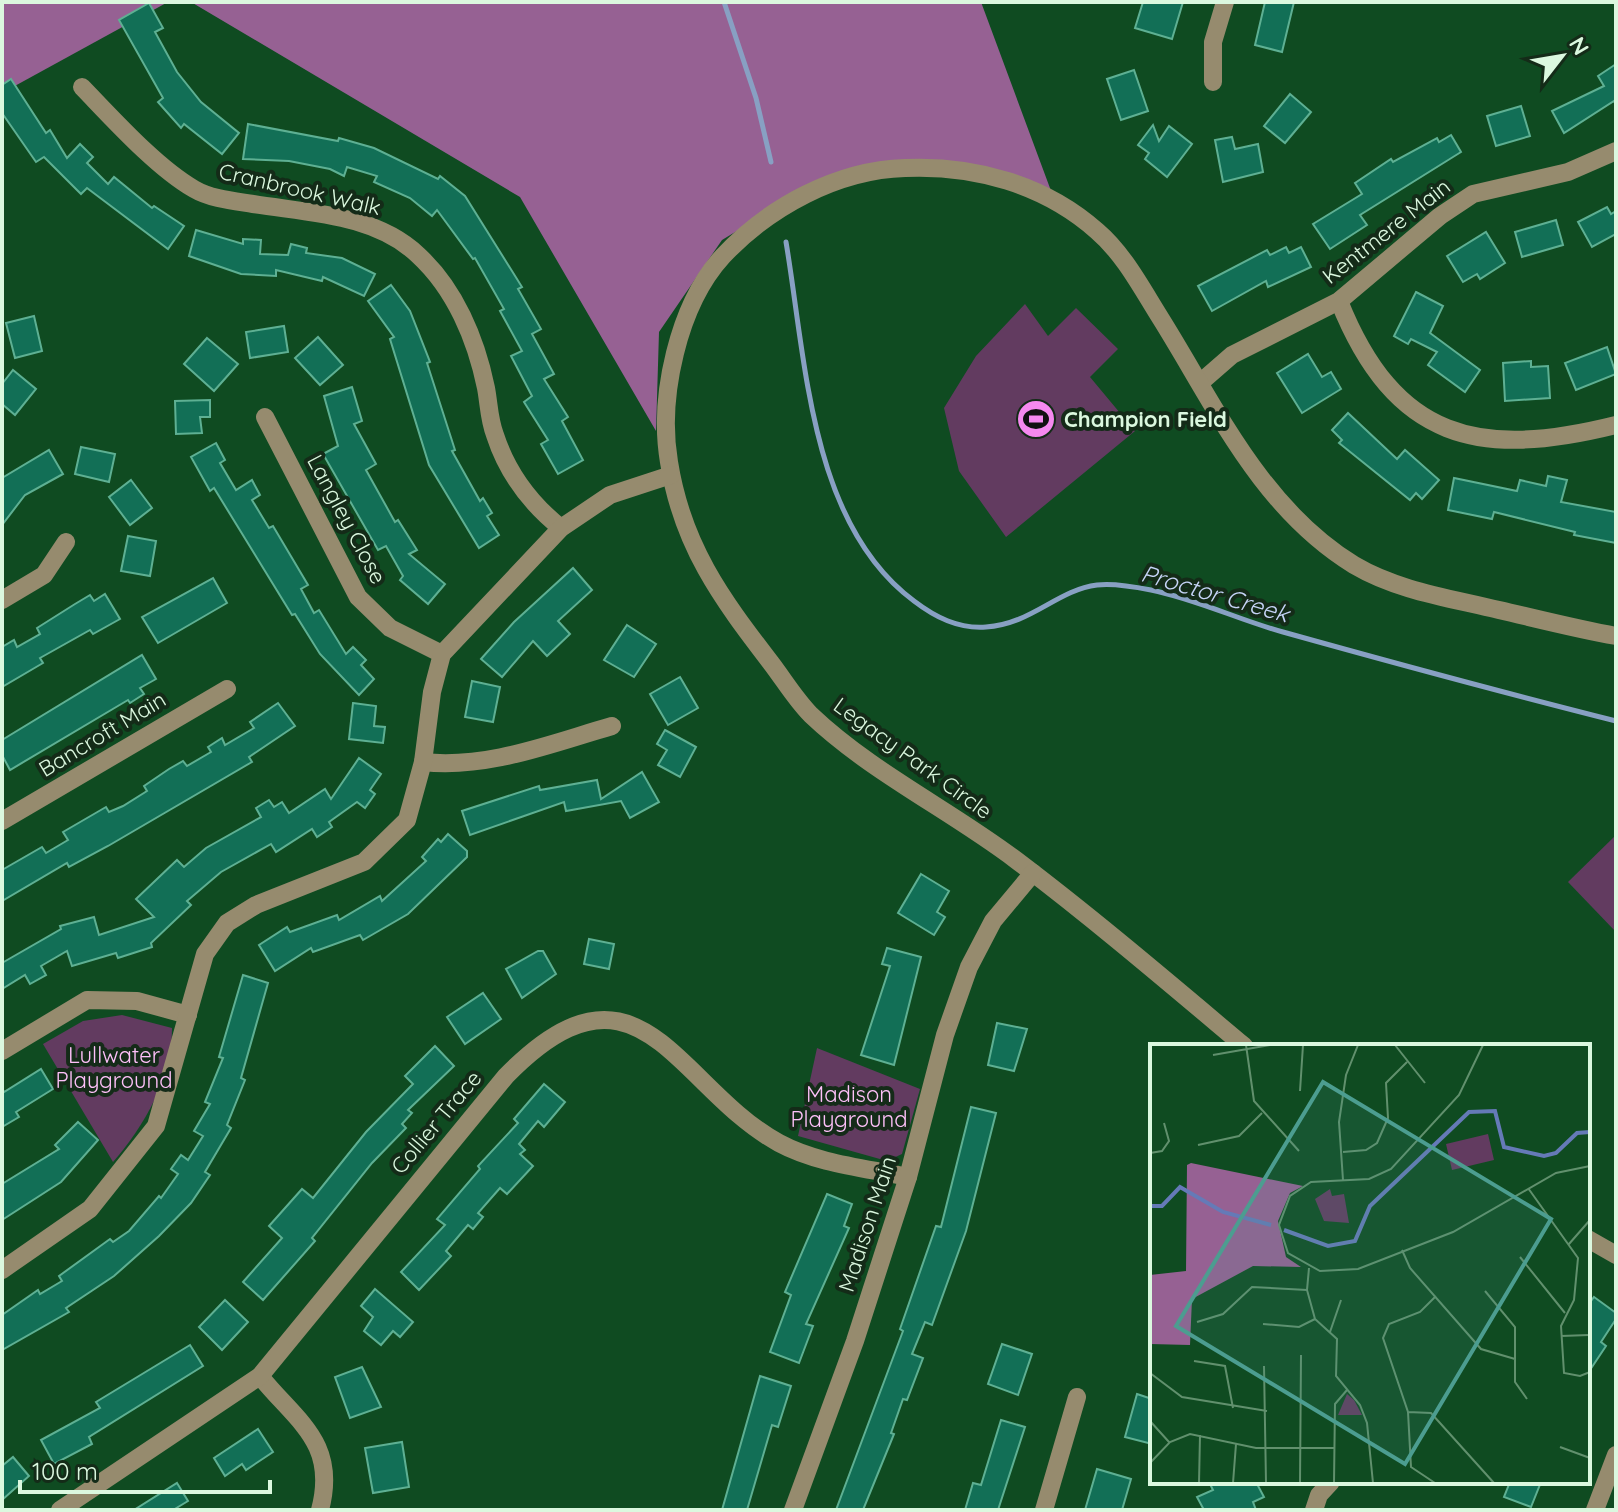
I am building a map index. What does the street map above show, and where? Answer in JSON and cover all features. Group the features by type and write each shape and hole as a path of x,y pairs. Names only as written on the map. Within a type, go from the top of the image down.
{"street":[{"path":"1213,82 1213,42 1225,2"},
{"name":"Cranbrook Walk","path":"82,87 130,136 195,189 228,200 358,222 393,236 415,252 435,271 462,314 486,387 490,419 502,453 537,506 561,528"},
{"name":"Kentmere Main","path":"1201,382 1232,355 1339,301 1440,216 1473,194 1568,172 1616,151"},
{"name":"Legacy Park Circle","path":"1242,1044 1033,873 892,776 810,714 715,589 688,536 671,475 665,428 673,371 684,328 698,294 718,262 744,235 793,202 870,172 920,167 969,169 1012,182 1082,219 1114,247 1201,382 1224,428 1283,506 1353,564 1391,583 1459,602 1616,636"},
{"path":"1339,301 1379,377 1413,411 1451,432 1482,440 1541,440 1616,425"},
{"name":"Langley Close","path":"265,417 358,597 390,628 442,654"},
{"path":"2,1270 90,1209 156,1126 205,954 227,923 256,905 364,862 407,820 423,762 432,692 442,654 561,528 610,495 671,475"},
{"path":"2,600 44,575 66,542"},
{"name":"Bancroft Main","path":"2,821 227,689"},
{"path":"423,762 454,765 492,761 612,726"},
{"name":"Madison Main","path":"793,1510 855,1341 908,1177 945,1035 969,967 993,921 1033,873"},
{"path":"2,1051 87,1000 137,1001 188,1015"},
{"name":"Collier Trace","path":"60,1510 260,1376 506,1076 546,1040 581,1025 596,1022 634,1025 661,1040 732,1109 779,1143 816,1157 908,1177"},
{"path":"1590,1240 1616,1255"},
{"path":"260,1376 306,1423 319,1452 324,1496 320,1510"},
{"path":"1044,1510 1077,1397"},
{"path":"1595,1510 1616,1455"},
{"path":"1314,1510 1319,1495 1329,1484"}],"green space":[{"name":"Champion Field","path":"1025,304 1048,336 1076,308 1118,349 1090,377 1135,431 1006,537 959,471 944,408 976,356"},
{"path":"1616,835 1616,932 1568,882"},
{"name":"Lullwater Playground","path":"122,1015 172,1028 171,1047 162,1083 146,1117 113,1162 43,1044 83,1021"},
{"name":"Madison Playground","path":"817,1048 920,1089 902,1154 887,1161 798,1136"}],"shaded area":[{"path":"2,2 168,2 2,93"},
{"path":"191,2 981,2 1057,207 983,166 811,186 722,240 659,332 656,431 520,197"}],"building":[{"path":"1143,2 1183,2 1172,39 1135,28"},
{"path":"1265,2 1294,2 1282,52 1255,45"},
{"path":"149,3 163,28 155,32 177,72 201,102 239,133 222,154 184,124 181,128 158,102 163,98 119,20"},
{"path":"1616,64 1616,105 1614,101 1564,133 1552,111 1604,86 1598,76"},
{"path":"1134,70 1148,111 1121,120 1107,79"},
{"path":"11,79 46,133 50,130 67,158 80,144 93,157 87,163 108,184 114,177 152,208 154,206 184,226 168,249 87,188 81,194 44,157 36,162 2,113 2,85"},
{"path":"1290,94 1311,112 1285,143 1264,126"},
{"path":"1521,106 1530,136 1496,146 1487,116"},
{"path":"248,124 338,141 339,138 374,148 438,179 440,176 465,196 522,287 518,289 541,329 532,334 554,374 544,379 568,417 562,421 583,460 558,474 541,444 548,440 524,402 532,396 511,356 522,351 500,311 504,309 475,258 437,210 432,216 410,198 374,182 377,176 347,167 344,176 330,169 289,161 243,159"},
{"path":"1153,125 1159,141 1169,126 1192,144 1167,177 1145,159 1149,153 1138,145"},
{"path":"1451,135 1461,152 1360,215 1367,225 1330,249 1313,224 1362,194 1355,183 1391,159 1393,162 1437,138 1439,142"},
{"path":"1232,137 1235,149 1258,144 1263,172 1223,182 1215,140"},
{"path":"1607,207 1611,214 1616,211 1616,234 1592,247 1578,222"},
{"path":"1556,220 1563,245 1522,257 1515,232"},
{"path":"196,230 243,244 243,239 261,240 260,254 288,255 291,244 307,248 306,253 342,258 375,274 364,296 323,277 322,281 276,270 276,276 241,274 189,256"},
{"path":"1486,232 1505,263 1480,279 1477,274 1463,282 1447,256"},
{"path":"1286,247 1289,253 1301,247 1311,267 1268,287 1266,281 1212,311 1198,286 1267,250 1270,255"},
{"path":"391,285 410,311 430,362 427,363 455,450 452,451 480,501 483,498 492,513 487,516 499,535 479,548 429,465 390,339 394,337 368,301"},
{"path":"1416,292 1443,306 1430,333 1480,370 1465,392 1428,365 1437,352 1411,339 1408,344 1394,336"},
{"path":"34,316 42,351 15,358 6,323"},
{"path":"284,326 288,352 250,358 246,332"},
{"path":"318,337 343,365 320,385 295,358"},
{"path":"207,338 238,364 214,391 184,364"},
{"path":"1607,347 1616,374 1576,390 1565,363"},
{"path":"1308,354 1322,377 1331,372 1341,389 1302,413 1277,373"},
{"path":"1531,361 1531,367 1548,366 1550,398 1505,401 1503,363"},
{"path":"13,370 36,389 15,415 2,404 2,384"},
{"path":"352,387 362,421 354,424 376,464 366,470 395,522 398,520 417,550 409,554 445,584 428,604 400,580 403,576 386,546 378,550 323,454 338,446 324,396"},
{"path":"210,400 210,417 200,417 202,433 176,434 175,401"},
{"path":"1348,413 1397,459 1405,450 1439,480 1422,499 1416,493 1410,500 1339,443 1342,440 1332,430"},
{"path":"216,443 225,460 220,463 236,490 252,480 260,495 252,500 269,528 273,526 308,585 301,589 314,613 319,610 346,654 353,647 366,660 361,665 374,679 359,695 320,654 295,614 292,615 214,488 210,491 191,457"},
{"path":"81,447 115,454 109,482 75,474"},
{"path":"49,450 63,474 25,495 2,525 2,478"},
{"path":"1548,476 1567,480 1561,502 1616,512 1616,543 1574,535 1575,532 1494,512 1492,519 1448,510 1454,478 1517,491 1520,480 1546,486"},
{"path":"131,480 152,508 130,525 109,497"},
{"path":"128,536 156,541 150,576 121,571"},
{"path":"573,568 592,590 558,621 570,634 547,656 533,641 502,677 481,659 514,622"},
{"path":"213,578 227,603 158,643 142,617"},
{"path":"105,594 120,619 93,634 90,630 40,658 43,663 2,687 2,647 14,640 17,647 40,634 37,628 75,604 90,595 94,601"},
{"path":"627,625 656,644 634,677 604,660"},
{"path":"142,655 156,679 140,688 144,694 130,703 128,700 10,770 2,755 2,740"},
{"path":"680,677 698,708 668,725 650,694"},
{"path":"472,681 500,687 493,722 465,717"},
{"path":"278,703 295,726 249,757 252,762 108,846 69,867 67,863 2,901 2,870 42,847 46,853 68,840 63,832 106,807 109,812 123,806 147,791 144,786 169,769 183,761 187,766 211,752 208,747 222,738 225,745 254,728 250,722"},
{"path":"353,703 376,706 374,726 385,727 383,743 349,739"},
{"path":"665,730 696,747 680,777 658,765 667,750 657,744"},
{"path":"359,758 381,774 370,790 375,794 365,808 357,802 329,822 332,827 317,837 312,829 276,852 271,844 221,872 187,901 191,905 151,943 152,947 118,958 116,953 72,966 67,951 41,966 46,975 30,984 25,975 2,989 2,963 61,929 60,926 94,917 99,935 154,917 136,899 177,860 184,867 206,848 261,817 256,808 269,800 274,807 282,802 289,813 325,789 331,799"},
{"path":"642,772 659,802 630,818 621,801 566,811 564,802 470,835 462,811 539,786 540,790 597,780 601,799"},
{"path":"448,834 467,851 467,857 408,914 363,940 360,935 313,952 311,948 275,971 259,945 287,927 290,932 337,915 339,920 380,896 382,901 426,861 422,857 438,839 441,842"},
{"path":"921,874 949,891 937,912 945,917 934,935 898,913"},
{"path":"589,939 614,944 609,969 584,964"},
{"path":"887,948 921,957 894,1065 861,1055 890,966 882,964"},
{"path":"543,951 556,974 522,998 506,969"},
{"path":"243,975 268,983 241,1078 245,1080 227,1125 231,1128 205,1172 210,1175 191,1203 114,1276 66,1308 69,1312 2,1350 2,1315 38,1290 40,1294 62,1281 59,1276 110,1239 113,1242 129,1231 159,1196 161,1198 178,1174 171,1169 181,1155 188,1160 203,1136 194,1131 210,1104 205,1102 223,1058 219,1057"},
{"path":"483,993 501,1019 465,1044 447,1017"},
{"path":"997,1023 1027,1029 1014,1071 988,1065"},
{"path":"435,1046 454,1066 408,1110 412,1113 402,1124 406,1128 372,1163 312,1238 315,1241 263,1300 243,1282 282,1238 269,1226 302,1189 313,1198 366,1132 413,1084 405,1076"},
{"path":"41,1069 53,1089 16,1112 19,1117 2,1127 2,1088 4,1092"},
{"path":"544,1084 565,1102 544,1127 538,1121 519,1144 525,1150 520,1154 533,1166 507,1194 500,1188 478,1213 483,1217 473,1229 468,1225 446,1251 451,1256 419,1290 401,1272 445,1225 437,1219 480,1169 478,1166 518,1123 514,1119"},
{"path":"971,1107 996,1113 966,1231 932,1325 925,1322 912,1354 923,1358 907,1400 903,1399 891,1433 894,1434 863,1510 836,1510 903,1331 900,1329 936,1226 941,1227"},
{"path":"78,1122 98,1140 61,1182 2,1220 2,1184 59,1149 55,1145"},
{"path":"827,1194 852,1204 844,1226 849,1228 806,1324 813,1326 799,1363 770,1352 791,1295 785,1292"},
{"path":"375,1289 413,1322 400,1337 393,1331 381,1345 364,1331 373,1317 361,1306"},
{"path":"1594,1297 1616,1313 1616,1319 1601,1342 1606,1346 1590,1370 1590,1302"},
{"path":"225,1300 248,1322 222,1350 199,1327"},
{"path":"1002,1344 1032,1354 1018,1395 988,1384"},
{"path":"190,1345 203,1366 89,1437 92,1444 54,1464 41,1440 100,1408 96,1402"},
{"path":"362,1367 381,1407 350,1418 335,1377"},
{"path":"760,1376 791,1386 778,1427 772,1425 747,1510 722,1510"},
{"path":"1137,1394 1150,1398 1150,1443 1125,1437"},
{"path":"1001,1420 1025,1427 998,1510 965,1510 973,1483 981,1485"},
{"path":"258,1429 273,1452 246,1470 242,1464 225,1476 214,1458"},
{"path":"402,1442 409,1487 373,1493 365,1448"},
{"path":"13,1457 29,1476 2,1500 2,1466"},
{"path":"1097,1469 1131,1479 1122,1510 1085,1510"},
{"path":"177,1483 188,1501 173,1510 134,1510"},
{"path":"1210,1484 1257,1484 1264,1497 1253,1502 1256,1510 1204,1510 1197,1497 1213,1490"},
{"path":"1509,1484 1540,1484 1531,1507 1504,1497"}],"waterway":[{"name":"Proctor Creek","path":"724,2 756,98 771,162"},
{"name":"Proctor Creek","path":"786,242 808,387 818,437 833,485 853,529 879,568 930,612 956,624 986,627 1017,620 1083,588 1103,585 1138,588 1168,594 1283,632 1616,721"}],"place":[{"name":"Champion Field","path":"1036,419"}]}
